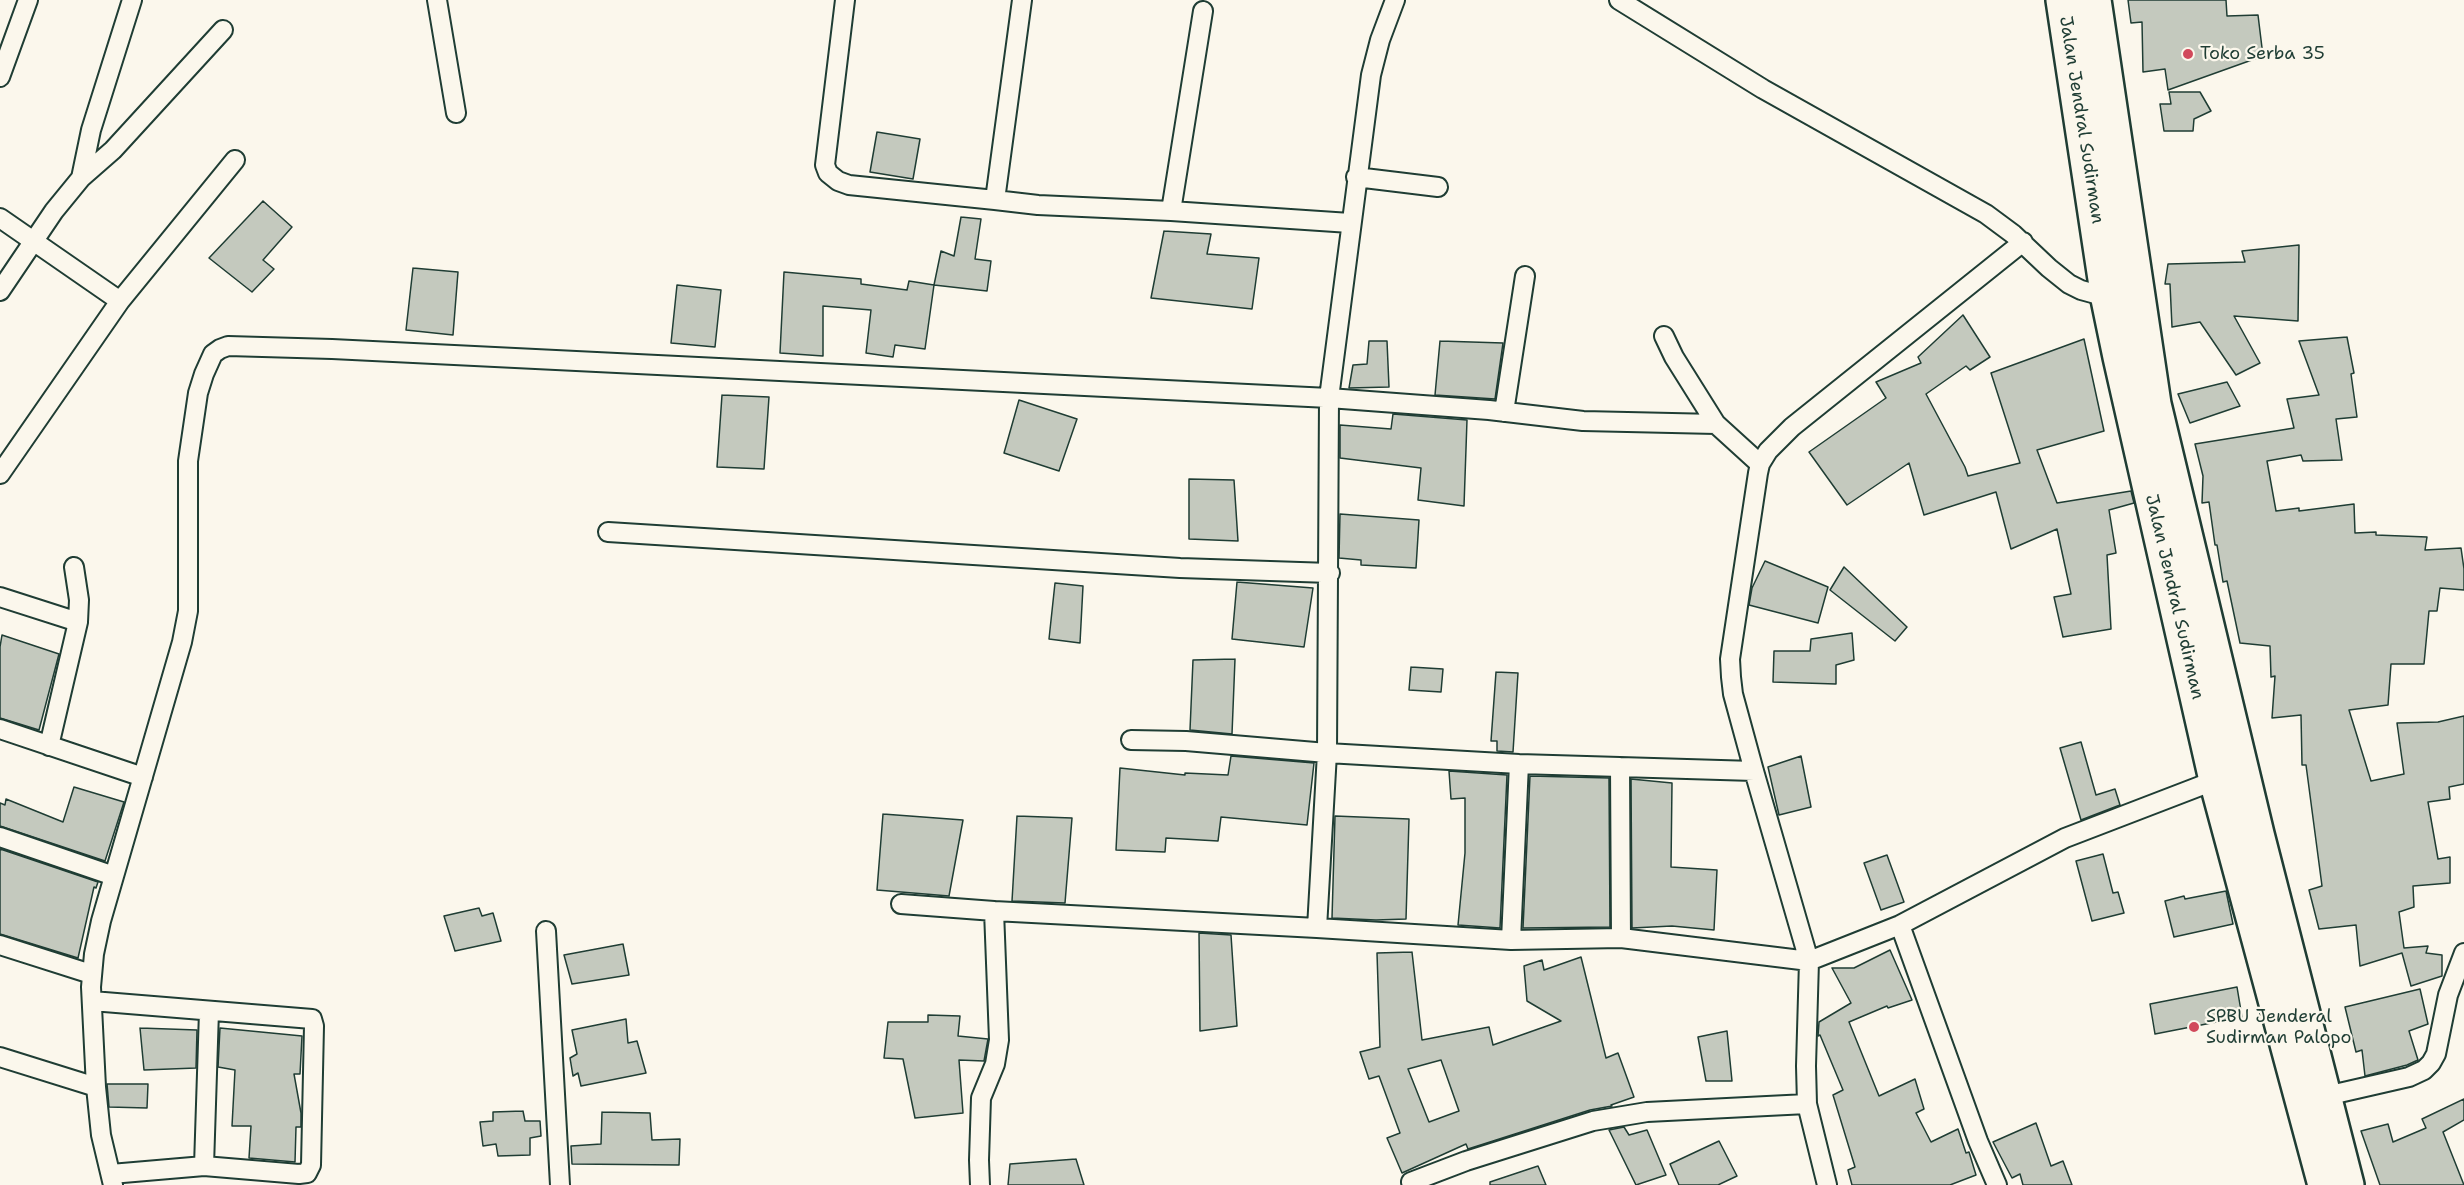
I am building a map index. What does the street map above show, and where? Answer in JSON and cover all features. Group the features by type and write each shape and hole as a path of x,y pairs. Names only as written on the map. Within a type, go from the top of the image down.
{"highway":[{"name":"Jalan Jendral Sudirman","path":"2063,0 2216,780 2325,1185"},
{"name":"Jalan Jendral Sudirman","path":"2094,0 2122,298"},
{"name":"Jalan Jendral Sudirman","path":"2132,354 2154,404 2257,834 2347,1185"}],"street":[{"path":"0,76 28,0"},
{"path":"81,178 91,130 132,0"},
{"path":"437,0 456,113"},
{"path":"844,0 825,165 828,173 838,181 878,190 1048,206 1171,211 1350,223"},
{"path":"995,200 1022,0"},
{"path":"1317,928 1327,753 1329,398 1371,75 1380,40 1395,0"},
{"path":"1619,0 1763,89 1986,214 2023,242 2069,284 2081,290 2122,298"},
{"path":"1171,211 1203,11"},
{"path":"0,291 54,211 81,178 113,150 223,30"},
{"path":"0,474 120,301 235,160"},
{"path":"1356,177 1438,188"},
{"path":"0,218 35,240 120,301"},
{"path":"1827,1185 1807,1104 1809,961 1733,694 1730,659 1760,464 1791,426 2023,242"},
{"path":"1504,412 1525,276"},
{"path":"1664,336 1674,357 1716,424 1760,464"},
{"path":"92,1001 314,1020 309,1171 299,1174 233,1177 204,1166 112,1182 100,1135 96,1087 92,1001 91,974 101,921 184,632 188,611 188,461 198,393 213,354 228,346 332,349 1329,398 1504,412 1583,421 1716,424"},
{"path":"608,532 1180,568 1329,573"},
{"path":"49,746 78,622 79,600 74,567"},
{"path":"0,597 78,622"},
{"path":"0,729 142,777"},
{"path":"1131,740 1186,741 1327,753 1519,764 1754,771"},
{"path":"1511,940 1519,764"},
{"path":"1620,767 1622,938"},
{"path":"901,904 1511,940 1622,938 1809,961 1900,925 2065,838 2216,780"},
{"path":"0,837 114,876"},
{"path":"980,1185 981,1098 995,1064 999,1040 994,911"},
{"path":"1900,925 1978,1141 1997,1185"},
{"path":"546,931 560,1185"},
{"path":"0,945 91,974"},
{"path":"2326,1096 2409,1077 2424,1070 2431,1063 2436,1054 2448,995 2464,953"},
{"path":"204,1166 209,1011"},
{"path":"0,1056 96,1087"},
{"path":"1411,1182 1593,1121 1647,1113 1807,1104"}],"building":[{"path":"2128,0 2226,0 2227,16 2258,15 2263,56 2168,90 2165,69 2143,72 2142,22 2131,23"},
{"path":"2169,92 2200,92 2211,111 2194,119 2193,131 2164,131 2160,104 2171,104"},
{"path":"877,132 920,139 913,179 870,172"},
{"path":"263,201 292,227 263,260 274,269 252,292 209,258"},
{"path":"961,217 981,219 975,259 991,261 987,291 934,285 941,251 954,256"},
{"path":"1164,231 1211,234 1207,254 1259,258 1252,309 1151,298"},
{"path":"2299,245 2298,321 2234,316 2260,363 2236,375 2200,322 2172,327 2170,284 2165,284 2168,264 2245,262 2242,251"},
{"path":"413,268 458,272 453,335 406,330"},
{"path":"784,272 861,279 861,284 907,290 909,281 934,285 925,349 895,345 893,357 866,353 871,310 823,306 823,356 780,353"},
{"path":"677,285 721,290 715,347 671,343"},
{"path":"1963,315 1990,357 1970,370 1966,366 1926,394 1968,476 2020,463 1991,373 2084,339 2104,431 2037,450 2057,503 2131,491 2134,503 2109,510 2116,553 2107,555 2111,629 2063,637 2054,597 2071,594 2057,529 2011,549 1996,492 1924,515 1909,463 1847,505 1809,452 1886,398 1876,382 1921,363 1918,357"},
{"path":"2347,337 2354,373 2351,374 2357,417 2336,419 2342,460 2303,461 2301,455 2267,461 2276,511 2299,508 2299,511 2354,504 2355,533 2376,532 2376,535 2427,537 2425,550 2461,548 2464,569 2464,590 2440,588 2437,611 2429,611 2424,664 2391,664 2388,705 2349,710 2371,781 2404,774 2397,723 2438,722 2464,716 2464,784 2449,787 2450,799 2428,802 2438,859 2450,857 2450,883 2413,886 2414,907 2399,912 2404,948 2428,946 2426,953 2442,955 2442,976 2411,986 2402,953 2360,966 2356,925 2319,929 2309,890 2322,886 2306,765 2302,765 2301,715 2272,718 2275,676 2271,677 2270,646 2240,643 2227,581 2223,582 2209,502 2202,503 2203,476 2195,444 2294,428 2287,399 2319,395 2299,341"},
{"path":"1369,341 1387,341 1389,387 1349,388 1353,365 1367,364"},
{"path":"1440,341 1503,343 1495,399 1435,395"},
{"path":"2227,382 2240,406 2190,423 2178,394"},
{"path":"722,395 769,397 764,469 717,467"},
{"path":"1019,400 1077,419 1059,471 1004,453"},
{"path":"1393,414 1467,420 1464,506 1418,500 1421,468 1340,458 1340,425 1391,429"},
{"path":"1189,479 1234,480 1238,541 1189,539"},
{"path":"1340,514 1419,520 1416,568 1361,565 1361,560 1339,558"},
{"path":"1765,561 1828,587 1818,623 1749,605 1752,588"},
{"path":"1844,567 1907,627 1895,641 1830,590"},
{"path":"1237,582 1313,588 1304,647 1232,639"},
{"path":"1055,583 1083,586 1080,643 1049,639"},
{"path":"1852,633 1854,660 1836,665 1836,684 1773,682 1774,651 1810,651 1811,639"},
{"path":"2,635 59,654 39,730 0,718"},
{"path":"1235,659 1232,734 1190,730 1193,660"},
{"path":"1411,667 1443,669 1441,692 1409,690"},
{"path":"1496,672 1518,673 1513,752 1497,751 1497,741 1491,741"},
{"path":"2081,742 2096,795 2115,789 2120,805 2081,820 2060,748"},
{"path":"1231,756 1314,763 1307,825 1221,817 1218,841 1166,838 1165,852 1116,850 1120,768 1185,775 1185,773 1228,775"},
{"path":"1801,756 1811,807 1779,815 1768,767"},
{"path":"1449,771 1507,775 1500,928 1458,925 1465,853 1465,798 1451,799"},
{"path":"1530,776 1609,778 1610,927 1523,928"},
{"path":"1631,779 1672,783 1671,867 1717,870 1714,930 1672,926 1632,928"},
{"path":"74,787 124,802 105,861 0,826 0,803 5,805 6,799 63,822"},
{"path":"883,814 963,820 949,896 877,890"},
{"path":"1017,816 1072,818 1065,903 1012,901"},
{"path":"1335,816 1409,819 1406,919 1332,918"},
{"path":"0,849 98,882 96,888 94,887 78,958 0,934"},
{"path":"2103,854 2113,893 2118,892 2124,913 2092,921 2076,861"},
{"path":"1887,855 1904,902 1881,910 1864,863"},
{"path":"2226,891 2233,924 2174,937 2165,901 2184,896 2185,899"},
{"path":"479,908 482,916 493,913 501,941 455,951 444,916"},
{"path":"1199,933 1231,935 1237,1026 1200,1031"},
{"path":"623,944 629,975 572,984 564,955"},
{"path":"1890,950 1912,1000 1888,1008 1887,1006 1849,1022 1879,1096 1915,1079 1924,1109 1916,1113 1931,1142 1958,1129 1966,1153 1969,1152 1976,1175 1950,1185 1852,1185 1848,1170 1855,1167 1833,1095 1843,1090 1820,1035 1818,1036 1819,1022 1851,1003 1832,968 1854,968"},
{"path":"1412,952 1422,1040 1489,1027 1493,1045 1561,1021 1527,1001 1524,966 1542,960 1544,970 1581,957 1606,1058 1618,1053 1634,1097 1612,1106 1590,1110 1468,1149 1466,1144 1402,1173 1387,1138 1400,1133 1379,1076 1369,1079 1360,1052 1380,1047 1377,953","holes":["1441,1060 1459,1111 1429,1122 1408,1069"]},
{"path":"2237,987 2242,1017 2155,1034 2150,1004"},
{"path":"2420,989 2428,1024 2409,1031 2418,1060 2365,1076 2362,1050 2356,1052 2345,1007"},
{"path":"928,1015 960,1016 958,1036 988,1039 984,1061 959,1060 963,1113 915,1118 903,1059 884,1058 888,1022 928,1022"},
{"path":"626,1019 628,1043 637,1041 646,1073 581,1086 578,1073 573,1076 570,1058 577,1054 572,1030"},
{"path":"140,1028 197,1030 196,1068 144,1070"},
{"path":"220,1028 302,1036 300,1074 294,1074 301,1113 301,1127 296,1127 295,1162 249,1158 251,1126 232,1126 235,1070 218,1067"},
{"path":"1727,1031 1732,1081 1706,1081 1698,1037"},
{"path":"107,1084 148,1084 147,1108 109,1107"},
{"path":"2464,1099 2464,1120 2443,1132 2464,1185 2380,1185 2361,1131 2388,1124 2393,1142 2426,1128 2422,1119"},
{"path":"523,1111 525,1121 540,1121 541,1136 530,1138 530,1155 498,1156 496,1144 483,1146 480,1122 493,1121 493,1112"},
{"path":"602,1112 650,1113 652,1140 680,1139 679,1165 572,1164 571,1146 601,1144"},
{"path":"2036,1123 2051,1166 2063,1161 2072,1185 2023,1185 2020,1174 2012,1178 1993,1142"},
{"path":"1624,1127 1629,1135 1647,1130 1666,1175 1636,1185 1609,1130"},
{"path":"1719,1141 1737,1176 1718,1185 1679,1185 1670,1164"},
{"path":"1076,1159 1084,1185 1008,1185 1010,1164"},
{"path":"1538,1166 1546,1185 1490,1185 1490,1182"}],"place":[{"name":"Toko Serba 35","path":"2188,54"},
{"name":"SPBU Jenderal Sudirman Palopo","path":"2194,1027"}]}
